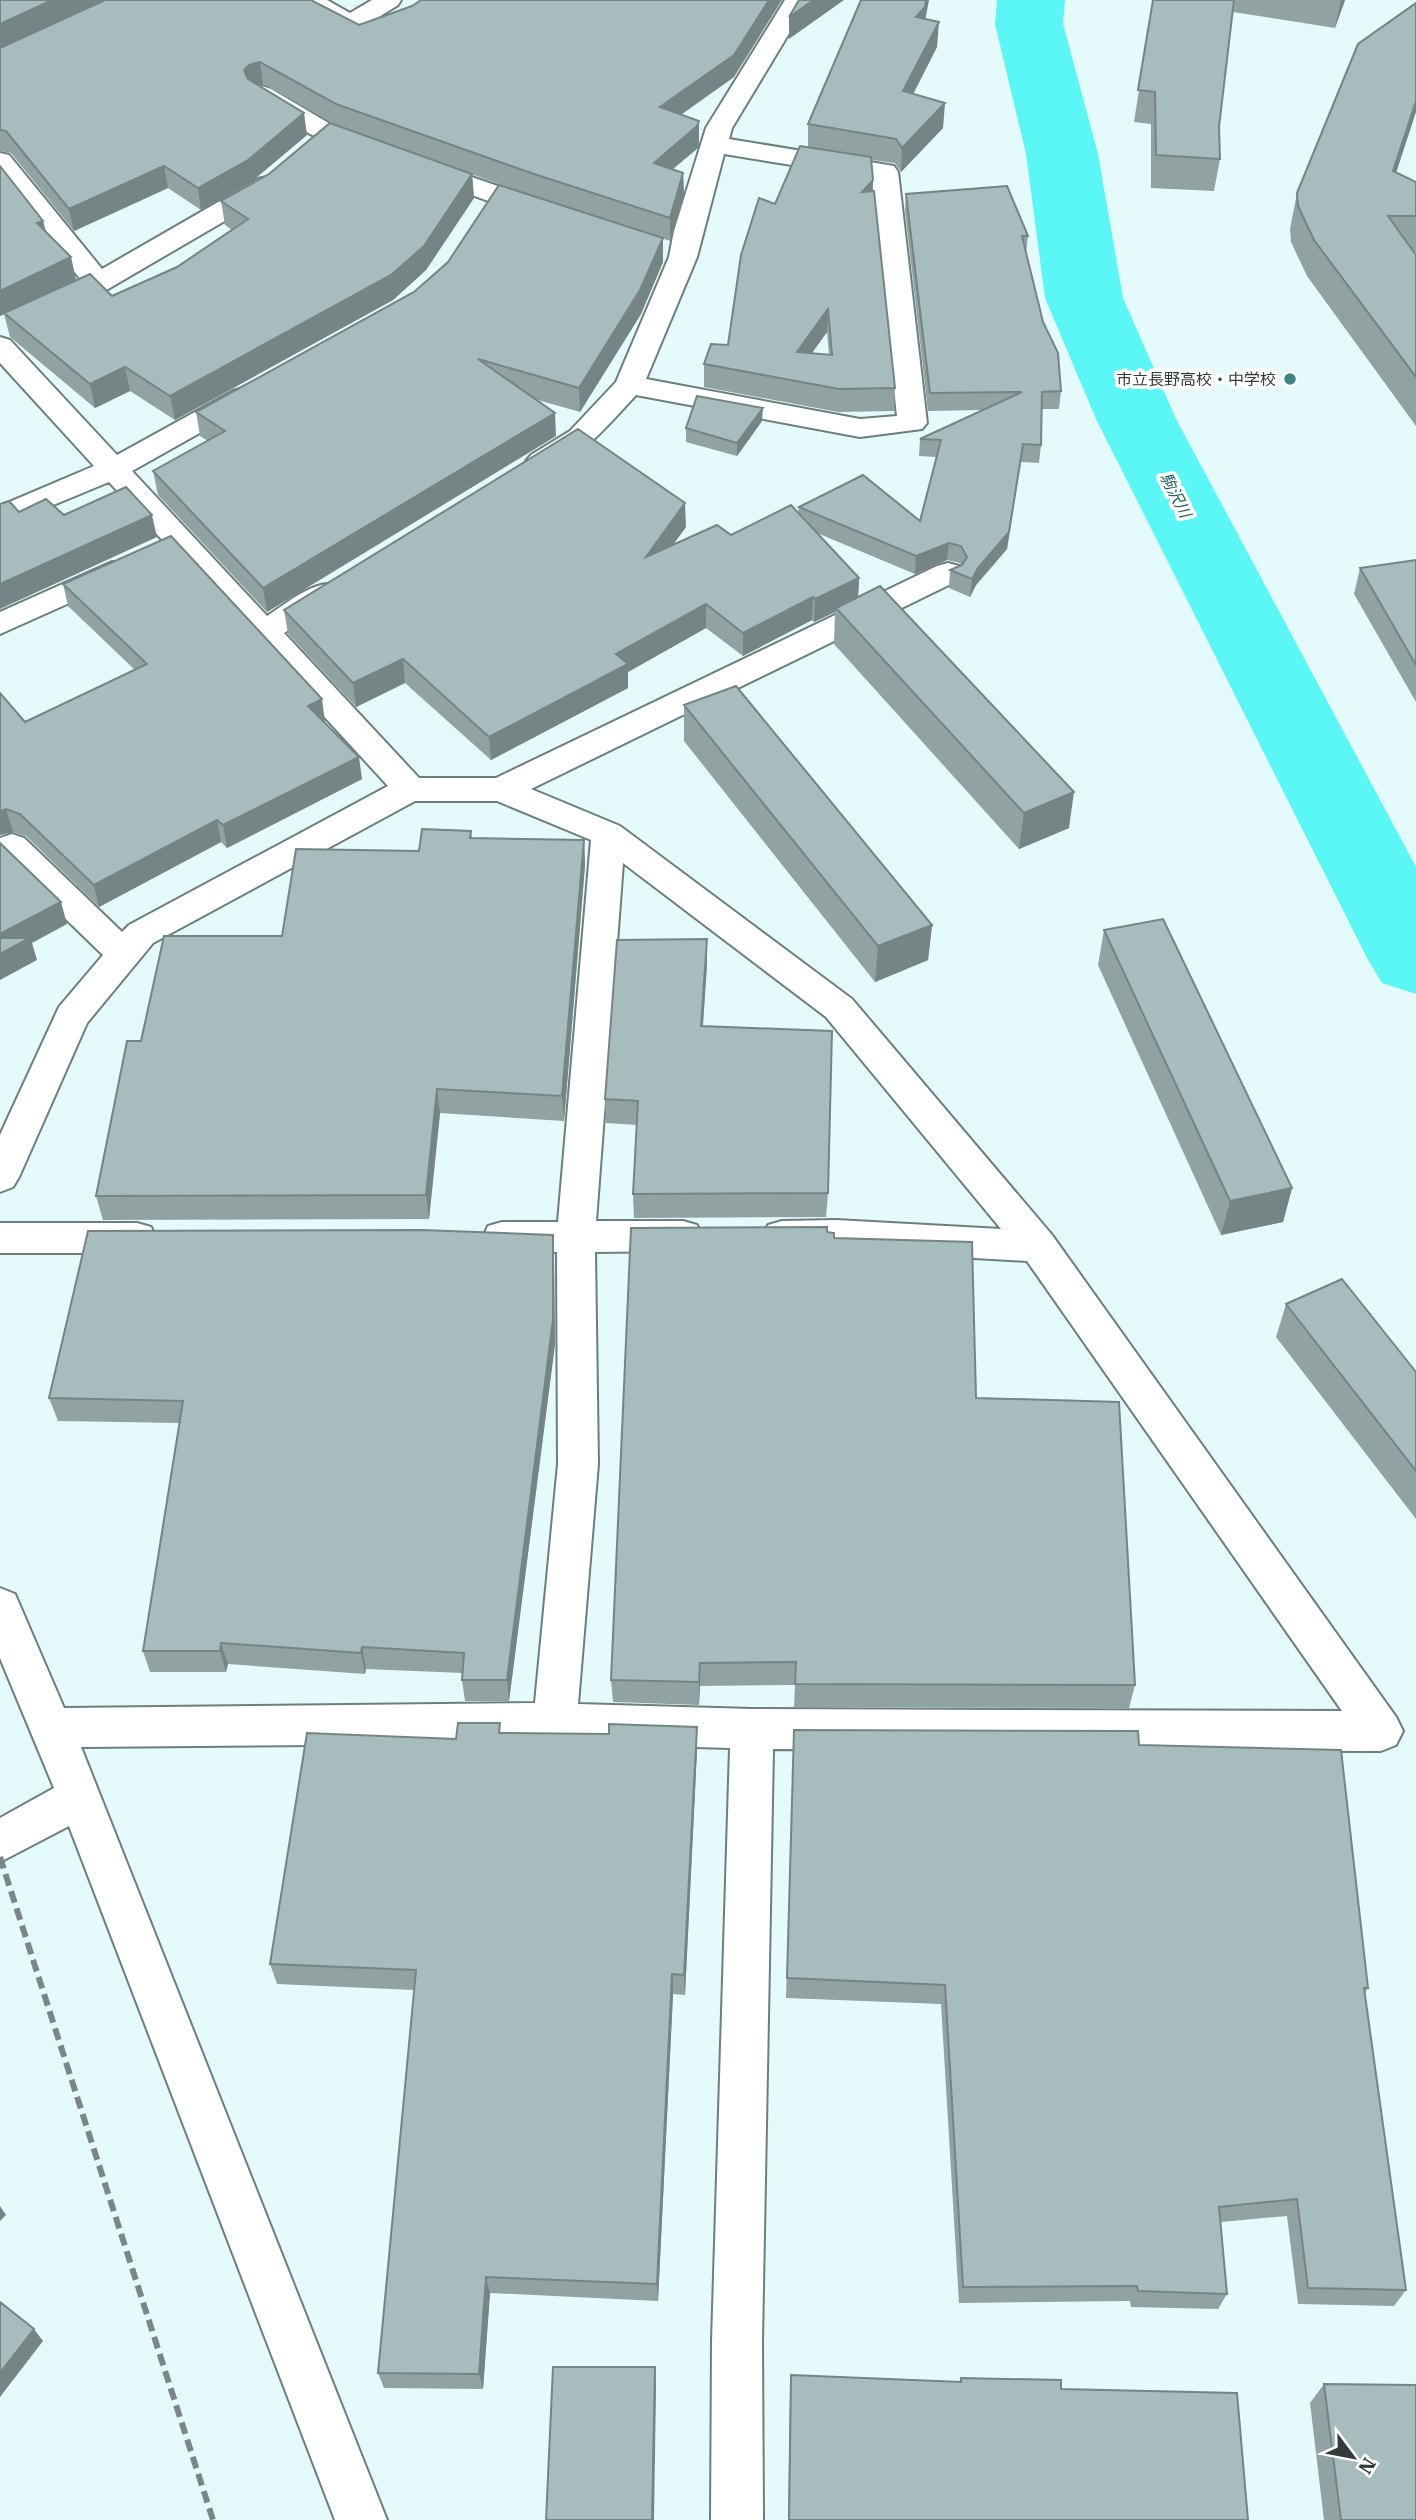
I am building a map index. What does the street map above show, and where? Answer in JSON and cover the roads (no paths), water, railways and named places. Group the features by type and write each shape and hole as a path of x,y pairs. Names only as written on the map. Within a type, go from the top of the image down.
{"street":[{"path":"310,0 350,24 389,0"},
{"path":"516,477 580,437 629,385 670,253 719,128 797,0"},
{"path":"262,94 309,150 398,160 487,204 572,220"},
{"path":"629,385 860,428 912,423 885,172 714,145"},
{"path":"309,150 262,190 98,283 9,341 113,469 156,552 265,631 410,789"},
{"path":"0,161 98,283"},
{"path":"0,517 113,469 271,382"},
{"path":"0,624 156,552"},
{"path":"501,790 948,573"},
{"path":"265,631 357,574"},
{"path":"0,1177 72,1016 141,934 410,789 501,790 608,834 839,1008 1038,1246 1381,1731 752,1730 555,1723 52,1728"},
{"path":"555,1723 578,1464 576,1237 608,834"},
{"path":"0,852 12,846 124,955"},
{"path":"754,1236 836,1235 1038,1246"},
{"path":"467,1237 713,1236"},
{"path":"0,1238 165,1238"},
{"path":"0,1607 80,1797 360,2520"},
{"path":"737,2520 737,2341 752,1730"},
{"path":"0,1841 80,1797"}],"waterway":[{"name":"駒沢川","path":"1031,0 1029,24 1062,154 1084,298 1136,419 1416,958"}],"railway":[{"path":"0,1857 213,2520"}],"place":[{"name":"市立長野高校・中学校","path":"1290,379"}]}
